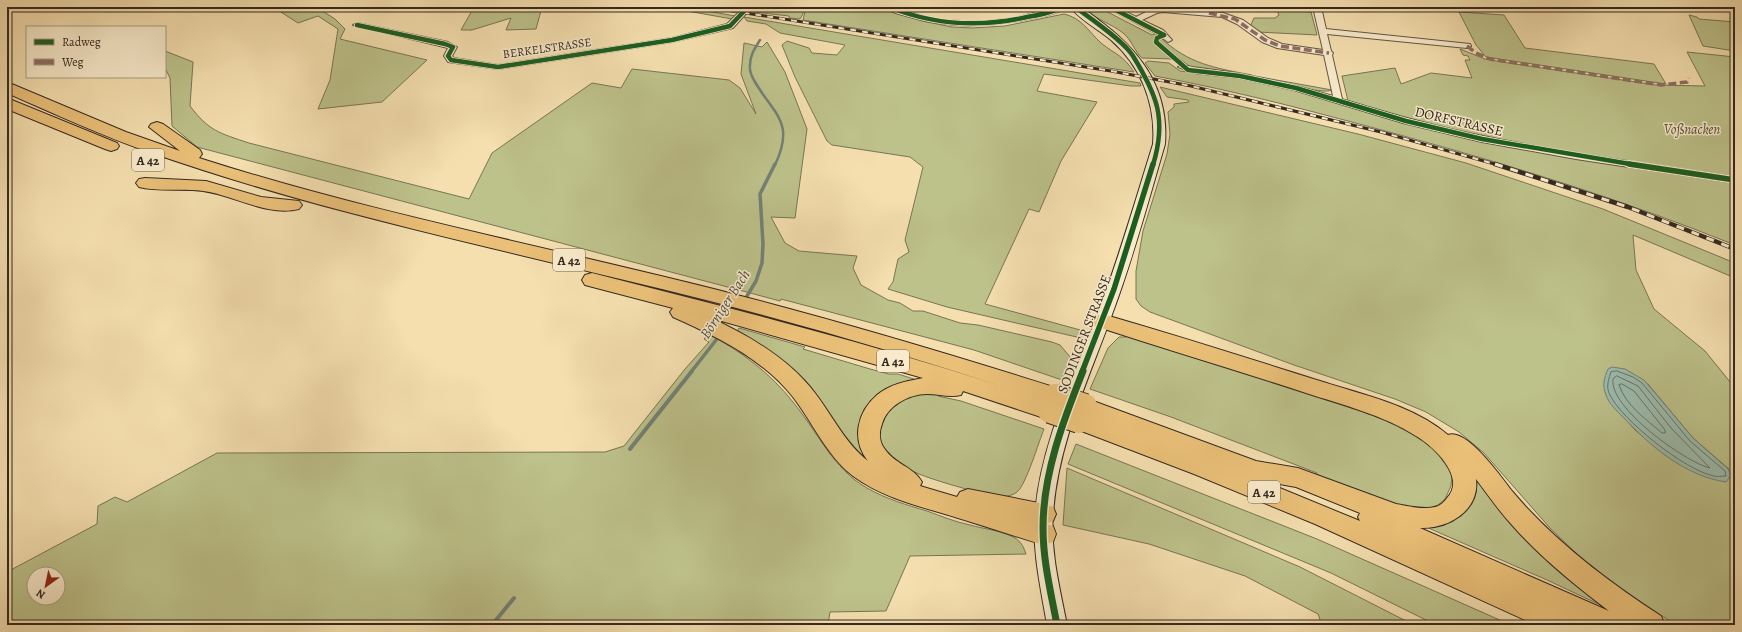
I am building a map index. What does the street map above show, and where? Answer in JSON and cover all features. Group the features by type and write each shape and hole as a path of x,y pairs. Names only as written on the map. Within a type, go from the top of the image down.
{"highway":[{"name":"A 42","path":"7,87 102,128 159,150 239,176 398,219 726,320"},
{"name":"A 42","path":"7,103 54,124 146,159 293,205 583,278 602,290 679,311 726,320 750,313 942,359 1048,405 1082,414 1257,470 1410,534 1612,625"},
{"path":"157,127 185,149 196,155 222,164 239,176"},
{"path":"145,183 170,182 206,186 260,202 293,205"},
{"path":"1104,315 1194,348 1383,410 1415,424 1438,439 1452,452 1461,468 1465,482 1463,495 1456,507 1445,515 1428,518 1405,516 1378,508 1297,477 1257,470"},
{"path":"1104,315 1396,411 1440,432 1462,449 1530,527 1562,558 1601,590 1652,625"},
{"path":"726,320 792,381 810,402 851,461 866,473 888,485 909,493 1044,524"},
{"path":"1044,524 986,504 916,484 905,479 887,468 876,458 868,436 869,423 875,411 896,392 912,387 924,385 944,387 1008,405 1048,405"},
{"name":"A 42","path":"1082,414 1336,521 1564,625"}],"main road":[{"name":"SODINGER STRASSE","path":"1066,7 1134,60"},
{"name":"SODINGER STRASSE","path":"1056,625 1044,524 1051,467 1059,435 1124,260 1160,133 1159,112 1151,86 1134,60 1134,57 1124,46 1074,7"}],"street":[{"name":"BERKELSTRASSE","path":"357,25 445,44 453,47 448,56 451,60 498,67 672,40 720,29 730,26 736,22 748,7"},
{"path":"889,7 923,19 965,24 1000,23 1062,7"},
{"path":"1110,7 1160,32 1168,40"},
{"path":"1317,7 1338,100"},
{"path":"1136,20 1158,10 1195,9 1235,19 1265,40 1280,46 1328,53"},
{"path":"1322,31 1467,46"},
{"name":"DORFSTRASSE","path":"1182,68 1267,82 1338,100 1406,121 1488,140 1576,156 1735,180"}],"green space":[{"path":"273,7 324,7 324,12 335,19 345,29 340,39 427,60 382,102 318,109 330,80 338,29 318,16 298,23"},
{"path":"474,7 542,7 536,29 506,30 511,18 472,30 461,30"},
{"path":"665,7 685,7 735,16 732,19"},
{"path":"753,7 803,7 803,14 800,19 789,18 789,16 754,12 750,10"},
{"path":"806,7 878,7 922,21 952,27 972,28 1005,26 1064,14 1076,19 1085,26 1101,43 1123,59 1134,72 803,20"},
{"path":"1084,7 1098,7 1152,35 1157,33 1158,35 1154,41 1173,59 1142,58 1123,33 1093,15"},
{"path":"1276,9 1311,12 1317,35 1257,32 1250,27 1254,18 1275,18 1279,15"},
{"path":"1459,12 1504,15 1525,48 1654,64 1666,84 1486,57 1476,45"},
{"path":"1689,15 1699,19 1735,22 1735,51 1703,46"},
{"path":"744,17 1140,83 1141,86 1131,86 1044,74 1037,91 1097,102 1061,161 1039,212 1029,209 985,304 1084,331 1081,338 947,307 888,289 893,282 898,259 909,252 905,240 923,167 910,157 832,145 827,141 795,77 782,45 787,41 809,48 812,53 837,55 845,45 780,33 766,24 747,21"},
{"path":"1160,37 1181,53 1203,64 1252,75 1250,76 1192,68 1158,43 1157,39"},
{"path":"767,42 785,72 807,129 795,218 771,217 785,243 799,251 857,256 853,268 861,285 888,300 900,303 913,311 923,311 960,323 978,325 1060,345 1071,358 1062,380 974,350 781,299 780,301 197,147 172,126 170,78 166,70 166,51 193,62 190,106 209,126 230,137 469,199 492,153 592,83 621,88 632,69 729,80 740,88 756,114 741,74 744,43 762,47"},
{"name":"Voßnacken","path":"1460,49 1485,59 1656,85 1705,86 1687,52 1735,57 1735,177 1543,149 1418,123 1348,101 1342,76 1395,68 1401,84 1431,73 1472,78 1465,60 1470,60 1468,56 1463,55"},
{"path":"1148,61 1169,63 1180,71 1238,78 1291,88 1417,126 1735,181 1735,245 1611,199 1485,159 1278,103 1216,88 1155,76 1145,63"},
{"path":"1260,77 1332,90 1319,91"},
{"path":"1160,87 1358,134 1466,163 1603,209 1735,263 1735,278 1633,235 1636,270 1654,309 1705,351 1735,388 1735,625 1676,625 1621,589 1581,558 1550,528 1484,453 1459,432 1426,412 1395,399 1294,365 1150,312 1141,306 1136,299 1136,271 1143,231 1167,154 1170,134 1168,112 1174,107 1174,104 1189,102 1188,100 1167,97","holes":["1648,384 1693,438 1729,469 1670,458 1635,430 1606,395"]},
{"path":"739,328 805,347 803,349 870,369 889,374 898,374 917,380 874,405 883,478 735,334"},
{"path":"708,334 732,347 765,372 802,413 826,449 844,471 855,480 874,492 897,501 959,522 1006,534 1019,541 1026,554 910,556 886,611 830,612 828,625 7,625 7,572 97,524 98,506 115,497 127,502 217,453 605,452 624,446 685,369 709,342 704,339"},
{"path":"1126,334 1356,409 1415,432 1445,458 1452,475 1451,486 1445,499 1438,505 1429,508 1400,506 1317,476 1317,473 1171,417 1090,389 1108,348 1119,337 1126,337"},
{"path":"938,393 938,396 961,401 1044,429 1028,472 1021,488 1017,492 1003,497 976,492 911,470 898,463 887,454 880,443 879,430 885,415 890,408 908,397"},
{"path":"1076,444 1317,539 1511,625 1436,625 1331,573 1068,464"},
{"path":"1465,465 1643,625 1547,580 1417,523 1442,519"},
{"path":"1067,468 1300,567 1414,625 1322,625 1318,614 1245,576 1149,544 1063,525"}],"water":[{"path":"1612,367 1625,369 1644,380 1693,438 1728,469 1731,475 1726,482 1711,479 1696,473 1669,458 1633,428 1607,398 1604,382 1608,369"}],"waterway":[{"name":"Börniger Bach","path":"760,40 752,55 750,69 755,82 780,120 783,129 781,150 775,165"},
{"name":"Börniger Bach","path":"744,301 756,281 762,263 763,244 760,194 775,164"},
{"name":"Börniger Bach","path":"691,372 720,335"},
{"name":"Börniger Bach","path":"630,449 692,371"},
{"name":"Börniger Bach","path":"492,625 514,598"}],"railway":[{"path":"708,7 1111,71 1191,86 1381,132 1498,165"},
{"path":"1495,164 1628,207 1735,249"}],"marked path":[{"path":"1209,13 1235,19 1265,40 1280,46 1329,53"},
{"path":"1467,46 1476,53 1490,59 1661,85 1687,82 1689,78"}],"cycle path":[{"path":"357,25 445,44 453,47 448,56 451,60 498,67 672,40 730,26 748,7"},
{"path":"889,7 924,19 960,24 997,23 1048,13 1062,7"},
{"path":"1057,625 1047,570 1043,528 1047,487 1068,409 1107,309 1121,268 1159,144 1160,132 1158,110 1155,99 1134,57 1115,38 1075,7"},
{"path":"1110,7 1164,35"},
{"path":"1164,35 1157,38 1156,42 1176,62 1188,70 1240,76 1296,88 1406,121 1482,139 1576,156 1735,180"}]}
